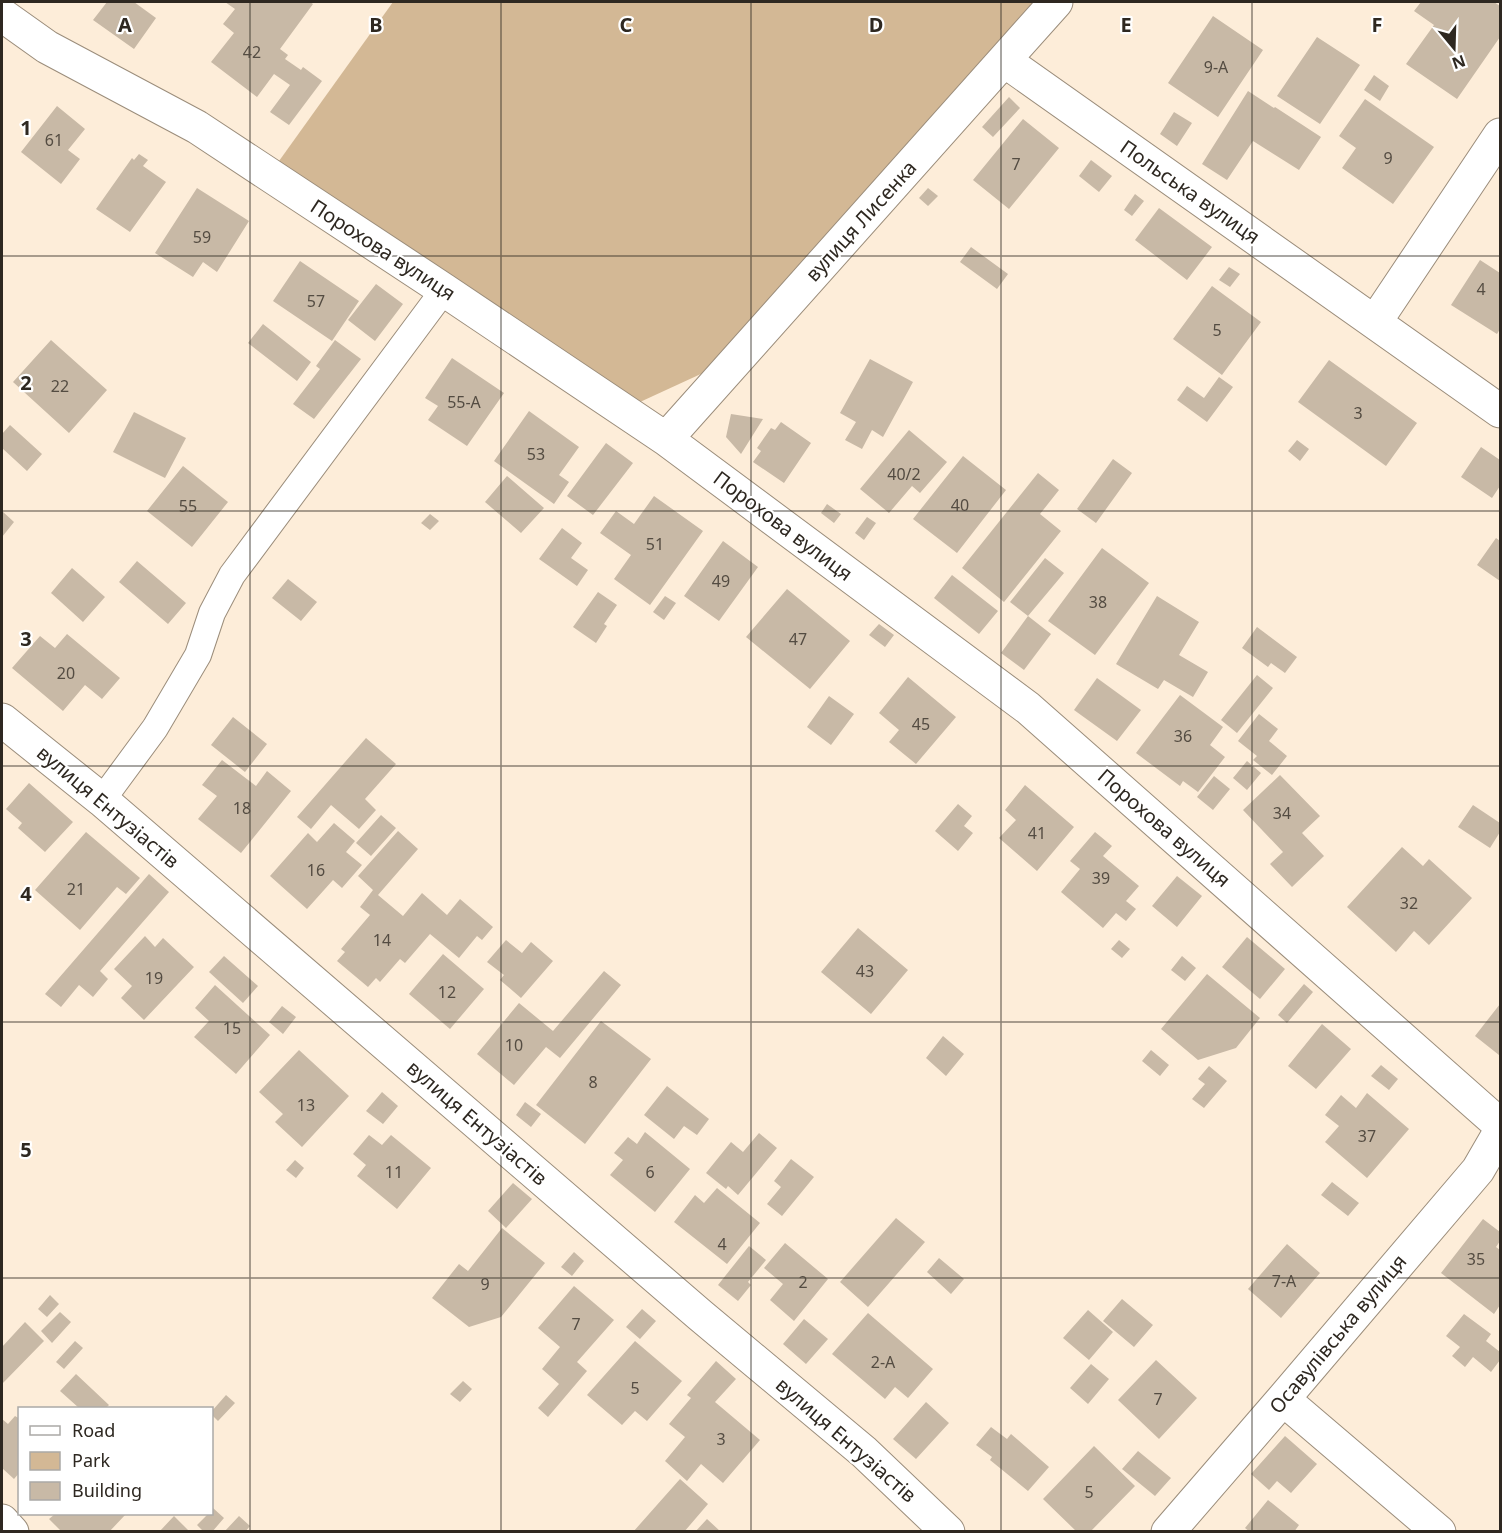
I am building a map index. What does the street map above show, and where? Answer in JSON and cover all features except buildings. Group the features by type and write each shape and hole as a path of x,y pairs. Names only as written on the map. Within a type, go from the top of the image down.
{"street":[{"name":"вулиця Лисенка","path":"666,439 1056,2"},
{"name":"Порохова вулиця","path":"2,15 47,47 197,127 666,439 1028,708 1500,1125"},
{"name":"Польська вулиця","path":"1005,61 1500,411"},
{"path":"1375,322 1500,135"},
{"name":"вулиця Ентузіастів","path":"2,720 102,800 690,1307 864,1452 948,1532"},
{"name":"Осавулівська вулиця","path":"1168,1532 1478,1170 1500,1132"},
{"path":"1283,1399 1439,1532"},
{"path":"2,1521 12,1532"}],"lane":[{"path":"102,800 155,728 198,655 212,613 232,575 444,290"}],"green space":[{"path":"393,2 1041,2 716,367 640,402 274,168"}]}
